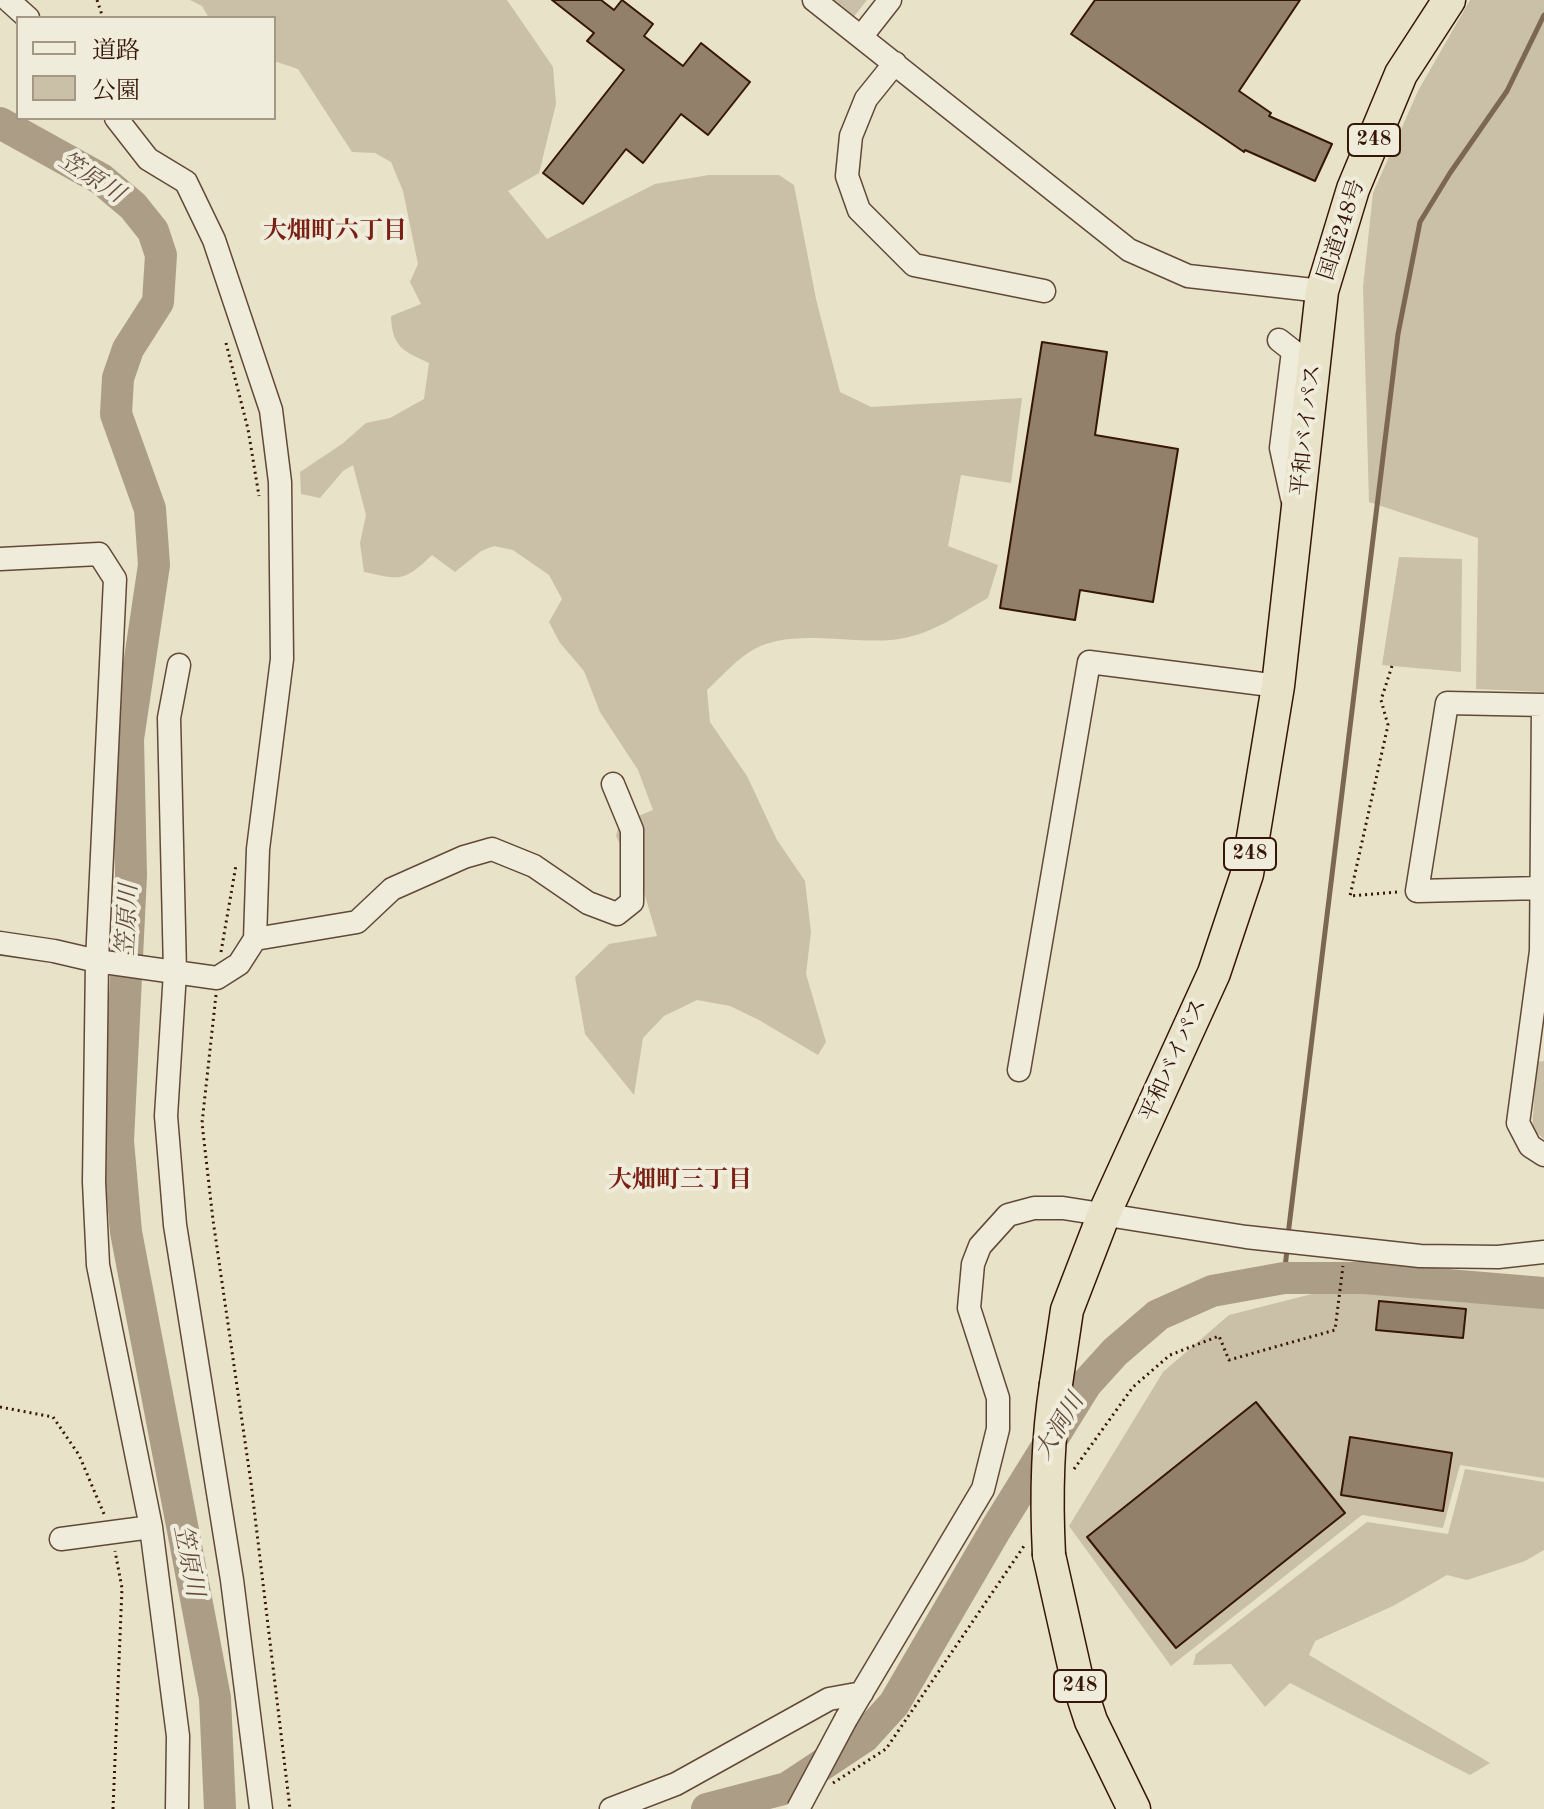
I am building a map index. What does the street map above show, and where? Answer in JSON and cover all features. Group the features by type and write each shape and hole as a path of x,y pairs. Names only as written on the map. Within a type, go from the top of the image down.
{"highway":[{"name":"国道248号","path":"1322,291 1353,189 1401,74 1449,0"},
{"name":"平和バイパス","path":"1134,1809 1091,1721 1049,1555 1046,1499 1049,1426 1067,1310 1104,1214 1214,973 1247,874 1278,686 1322,291"}],"street":[{"path":"8,0 26,16"},
{"path":"814,0 1129,250 1188,276 1322,291"},
{"path":"861,37 890,0"},
{"path":"895,63 866,99 851,136 847,176 859,210 914,265 1044,291"},
{"path":"0,943 217,978 239,964 255,939 258,849 282,659 280,482 271,410 214,240 186,182 148,159 118,120"},
{"path":"1279,340 1293,351 1281,448 1297,519"},
{"path":"0,559 99,554 115,579 97,961 94,1182 98,1265 151,1527 178,1736 177,1809"},
{"path":"1019,1070 1089,662 1278,686"},
{"path":"179,665 169,718 175,972 166,1116 175,1225 232,1580 261,1809"},
{"path":"1541,888 1417,891 1447,703 1543,705 1542,951 1535,1051 1518,1123 1530,1146 1544,1155"},
{"path":"255,939 357,922 392,889 464,857 492,849 534,866 588,903 617,914 632,902 632,830 613,784"},
{"path":"798,1809 846,1719 983,1489 998,1429 998,1398 969,1308 973,1264 980,1246 1008,1215 1034,1208 1063,1208 1246,1237 1420,1256 1498,1257 1544,1252"},
{"path":"61,1539 151,1527"},
{"path":"611,1809 676,1784 829,1699 862,1693"}],"path":[{"path":"1392,666 1381,700 1388,725 1350,896 1417,891"},
{"path":"1339,1303 1343,1270"},
{"path":"0,1407 53,1417 79,1455 112,1533 122,1588 113,1809"}],"green space":[{"path":"190,0 507,0 553,67 556,104 539,173 508,191 547,239 655,184 709,175 779,175 794,185 816,299 840,392 871,407 1022,398 1011,483 961,475 948,546 998,565 988,598 935,628 899,639 801,638 764,645 742,657 707,690 710,722 747,776 777,840 805,881 811,932 806,974 826,1042 818,1055 730,1006 697,1000 664,1016 643,1038 634,1095 585,1034 575,977 609,944 657,936 643,889 616,836 619,824 653,810 638,770 600,712 584,671 560,643 549,622 562,599 549,575 513,550 494,546 481,551 455,572 432,555 401,577 364,572 360,543 366,515 353,465 343,471 320,498 301,494 300,472 342,444 366,423 390,418 424,399 429,363 401,347 394,335 391,316 421,304 410,282 418,264 403,191 391,162 375,153 352,152 298,69 276,62 276,16 208,16 202,6"},
{"path":"829,0 867,0 852,19"},
{"path":"1470,0 1544,0 1544,692 1476,689 1478,538 1369,502 1363,287 1373,193 1418,91"},
{"path":"1399,557 1462,559 1461,672 1382,665"},
{"path":"1544,1061 1544,1139 1532,1129 1537,1062"},
{"path":"1377,1287 1544,1300 1544,1478 1460,1465 1443,1528 1362,1515 1171,1666 1069,1526 1163,1372 1229,1315 1312,1294"},
{"path":"1465,1469 1544,1482 1544,1550 1525,1561 1467,1580 1447,1575 1393,1606 1315,1641 1309,1655 1490,1763 1470,1775 1290,1683 1265,1707 1231,1664 1193,1665 1196,1654 1367,1522 1448,1534"}],"building":[{"path":"552,0 601,0 614,10 622,0 653,24 644,36 683,66 701,43 750,82 708,135 681,114 643,163 626,149 583,204 543,173 624,70 587,41 594,33"},
{"path":"1095,0 1300,0 1239,91 1271,113 1269,116 1332,144 1315,181 1244,152 1071,34"},
{"path":"1042,342 1107,352 1095,435 1178,449 1153,602 1080,590 1075,620 1000,608"},
{"path":"1379,1301 1466,1309 1463,1338 1376,1330"},
{"path":"1256,1402 1345,1513 1176,1648 1087,1537"},
{"path":"1350,1437 1452,1453 1443,1511 1341,1495"}],"waterway":[{"path":"1288,1235 1398,334 1420,222 1507,91 1544,15"},
{"name":"笠原川","path":"0,123 101,179 133,206 153,231 161,255 158,302 128,349 118,378 116,414 150,509 154,565 128,739 131,875 118,1141 126,1232 215,1698 220,1809"},
{"path":"1284,1278 1287,1249"},
{"name":"大洞川","path":"707,1809 787,1788 864,1737 894,1704 996,1529 1086,1384 1115,1352 1158,1315 1212,1291 1284,1278 1364,1278 1544,1293"}],"district":[{"name":"大畑町六丁目","path":"335,232"},
{"name":"大畑町三丁目","path":"680,1181"}]}
